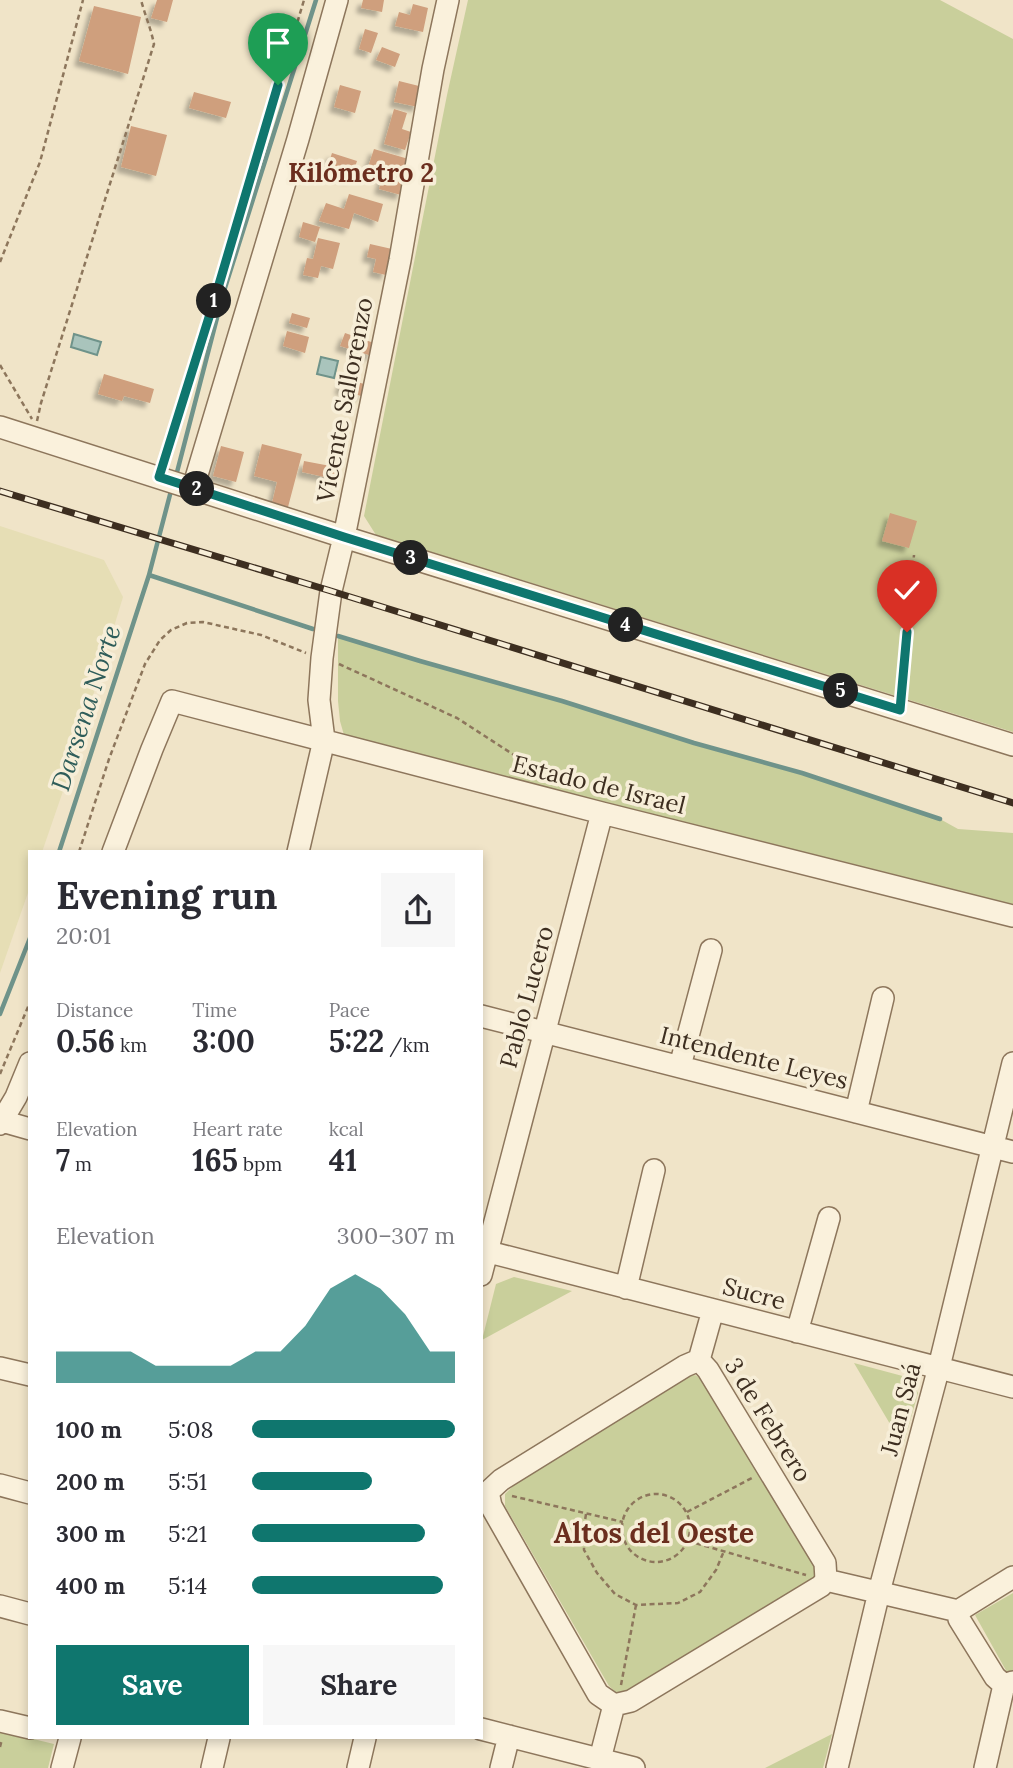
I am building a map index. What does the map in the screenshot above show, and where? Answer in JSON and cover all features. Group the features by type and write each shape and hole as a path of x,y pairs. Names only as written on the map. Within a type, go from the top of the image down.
{"street":[{"path":"175,482 298,139 337,0"},
{"name":"Vicente Sallorenzo","path":"298,850 324,740 319,700 331,591 400,260 433,69 448,0"},
{"path":"0,427 1013,745"},
{"name":"Estado de Israel","path":"114,850 172,701 1013,916"},
{"name":"Pablo Lucero","path":"484,1251 602,813"},
{"path":"680,1066 711,950"},
{"path":"856,1112 883,998"},
{"name":"Intendente Leyes","path":"483,1017 1003,1150"},
{"name":"Juan Saá","path":"837,1768 879,1592 939,1367 1003,1150 1013,1063"},
{"path":"28,1068 16,1097 1,1122 28,1129"},
{"path":"626,1288 654,1170"},
{"path":"797,1332 829,1218"},
{"name":"Sucre","path":"484,1251 1013,1387"},
{"path":"699,1360 713,1310"},
{"name":"3 de Febrero","path":"491,1492 501,1480 685,1366 699,1360 708,1370 825,1563 826,1580"},
{"path":"0,1368 28,1375"},
{"path":"0,1485 28,1492"},
{"path":"491,1492 491,1506 598,1694 616,1700 631,1701 821,1586 826,1580 958,1611 1013,1577"},
{"path":"0,1606 28,1613"},
{"path":"958,1611 959,1619 995,1677 1009,1684 985,1768"},
{"path":"600,1759 616,1700"},
{"path":"0,1721 28,1728"},
{"path":"483,1730 634,1768"},
{"path":"501,1768 509,1736"},
{"path":"62,1768 69,1739"},
{"path":"212,1768 219,1739"},
{"path":"358,1768 365,1739"}],"path":[{"path":"0,262 40,162 83,0"},
{"path":"0,366 36,425 154,44 141,0"},
{"path":"175,482 215,298 303,0"},
{"path":"900,710 914,555"},
{"path":"0,1074 28,1007"},
{"path":"687,1511 760,1474"},
{"path":"491,1492 623,1522"},
{"path":"660,1494 671,1497 687,1511 691,1533 680,1553 659,1562 647,1561 629,1548 623,1538 623,1522 625,1514 639,1498 660,1494"},
{"path":"586,1514 584,1550 597,1573 615,1594 636,1605 678,1603 700,1592 716,1570 724,1551"},
{"path":"688,1541 805,1574"},
{"path":"616,1700 636,1605"}],"shaded area":[{"path":"0,526 104,560 123,597 71,768 43,850 28,850 28,893 0,973"}],"green space":[{"path":"468,0 940,0 1013,39 1013,732 376,535 364,516"},
{"path":"338,636 802,773 940,819 958,829 1013,833 1013,910 354,740 344,735 340,721"},
{"path":"514,1277 572,1291 483,1339 496,1284"},
{"path":"854,1363 910,1378 918,1393 903,1446"},
{"path":"695,1375 703,1380 813,1563 818,1578 634,1691 619,1695 609,1686 505,1506 505,1494 514,1485 685,1378"},
{"path":"1013,1593 1013,1671 1008,1674 975,1615"},
{"path":"0,1731 54,1744 48,1768 0,1768"},
{"path":"832,1734 823,1768 765,1768"}],"water":[{"path":"74,334 101,342 97,355 71,347"},
{"path":"321,357 338,361 334,378 317,374"}],"building":[{"path":"157,0 173,0 167,22 151,18"},
{"path":"363,0 384,0 382,12 361,8"},
{"path":"413,4 428,8 423,32 395,26 399,12 410,15"},
{"path":"94,6 141,17 128,74 79,61"},
{"path":"365,29 378,33 371,53 359,49"},
{"path":"382,47 400,54 395,67 376,60"},
{"path":"399,81 423,87 418,107 394,102"},
{"path":"340,85 361,91 355,113 334,107"},
{"path":"194,92 231,102 226,118 189,108"},
{"path":"394,109 407,113 402,129 411,132 405,150 384,144"},
{"path":"131,126 167,135 156,176 121,167"},
{"path":"374,149 412,160 401,195 379,189 384,172 368,167"},
{"path":"332,153 357,161 351,179 326,171"},
{"path":"349,194 383,204 378,222 354,213 349,229 319,221 326,203 344,209"},
{"path":"303,222 320,227 315,242 299,237"},
{"path":"318,238 340,243 333,269 321,266 318,278 303,275 307,258 313,259"},
{"path":"370,244 392,249 386,275 373,272 376,259 367,257"},
{"path":"292,313 310,318 307,328 289,323"},
{"path":"287,331 309,337 305,353 283,346"},
{"path":"345,333 374,343 372,356 340,346"},
{"path":"104,374 154,389 150,403 124,396 122,401 98,394"},
{"path":"344,378 364,384 361,396 339,389"},
{"path":"262,444 302,454 288,507 272,503 277,482 254,476"},
{"path":"221,446 244,452 236,482 213,476"},
{"path":"304,461 341,468 338,480 302,472"},
{"path":"890,513 917,521 909,548 882,541"}],"waterway":[{"path":"176,476 224,291 316,0"},
{"name":"Darsena Norte","path":"60,850 149,575 172,487"},
{"path":"149,575 313,629"},
{"path":"338,636 802,773 940,819"},
{"name":"Darsena Norte","path":"0,1014 28,943"}],"railway":[{"path":"0,491 1013,803"}],"district":[{"name":"Kilómetro 2","path":"361,173"},
{"name":"Altos del Oeste","path":"654,1533"}],"route":[{"path":"278,85 159,477 900,710 907,632"}]}
